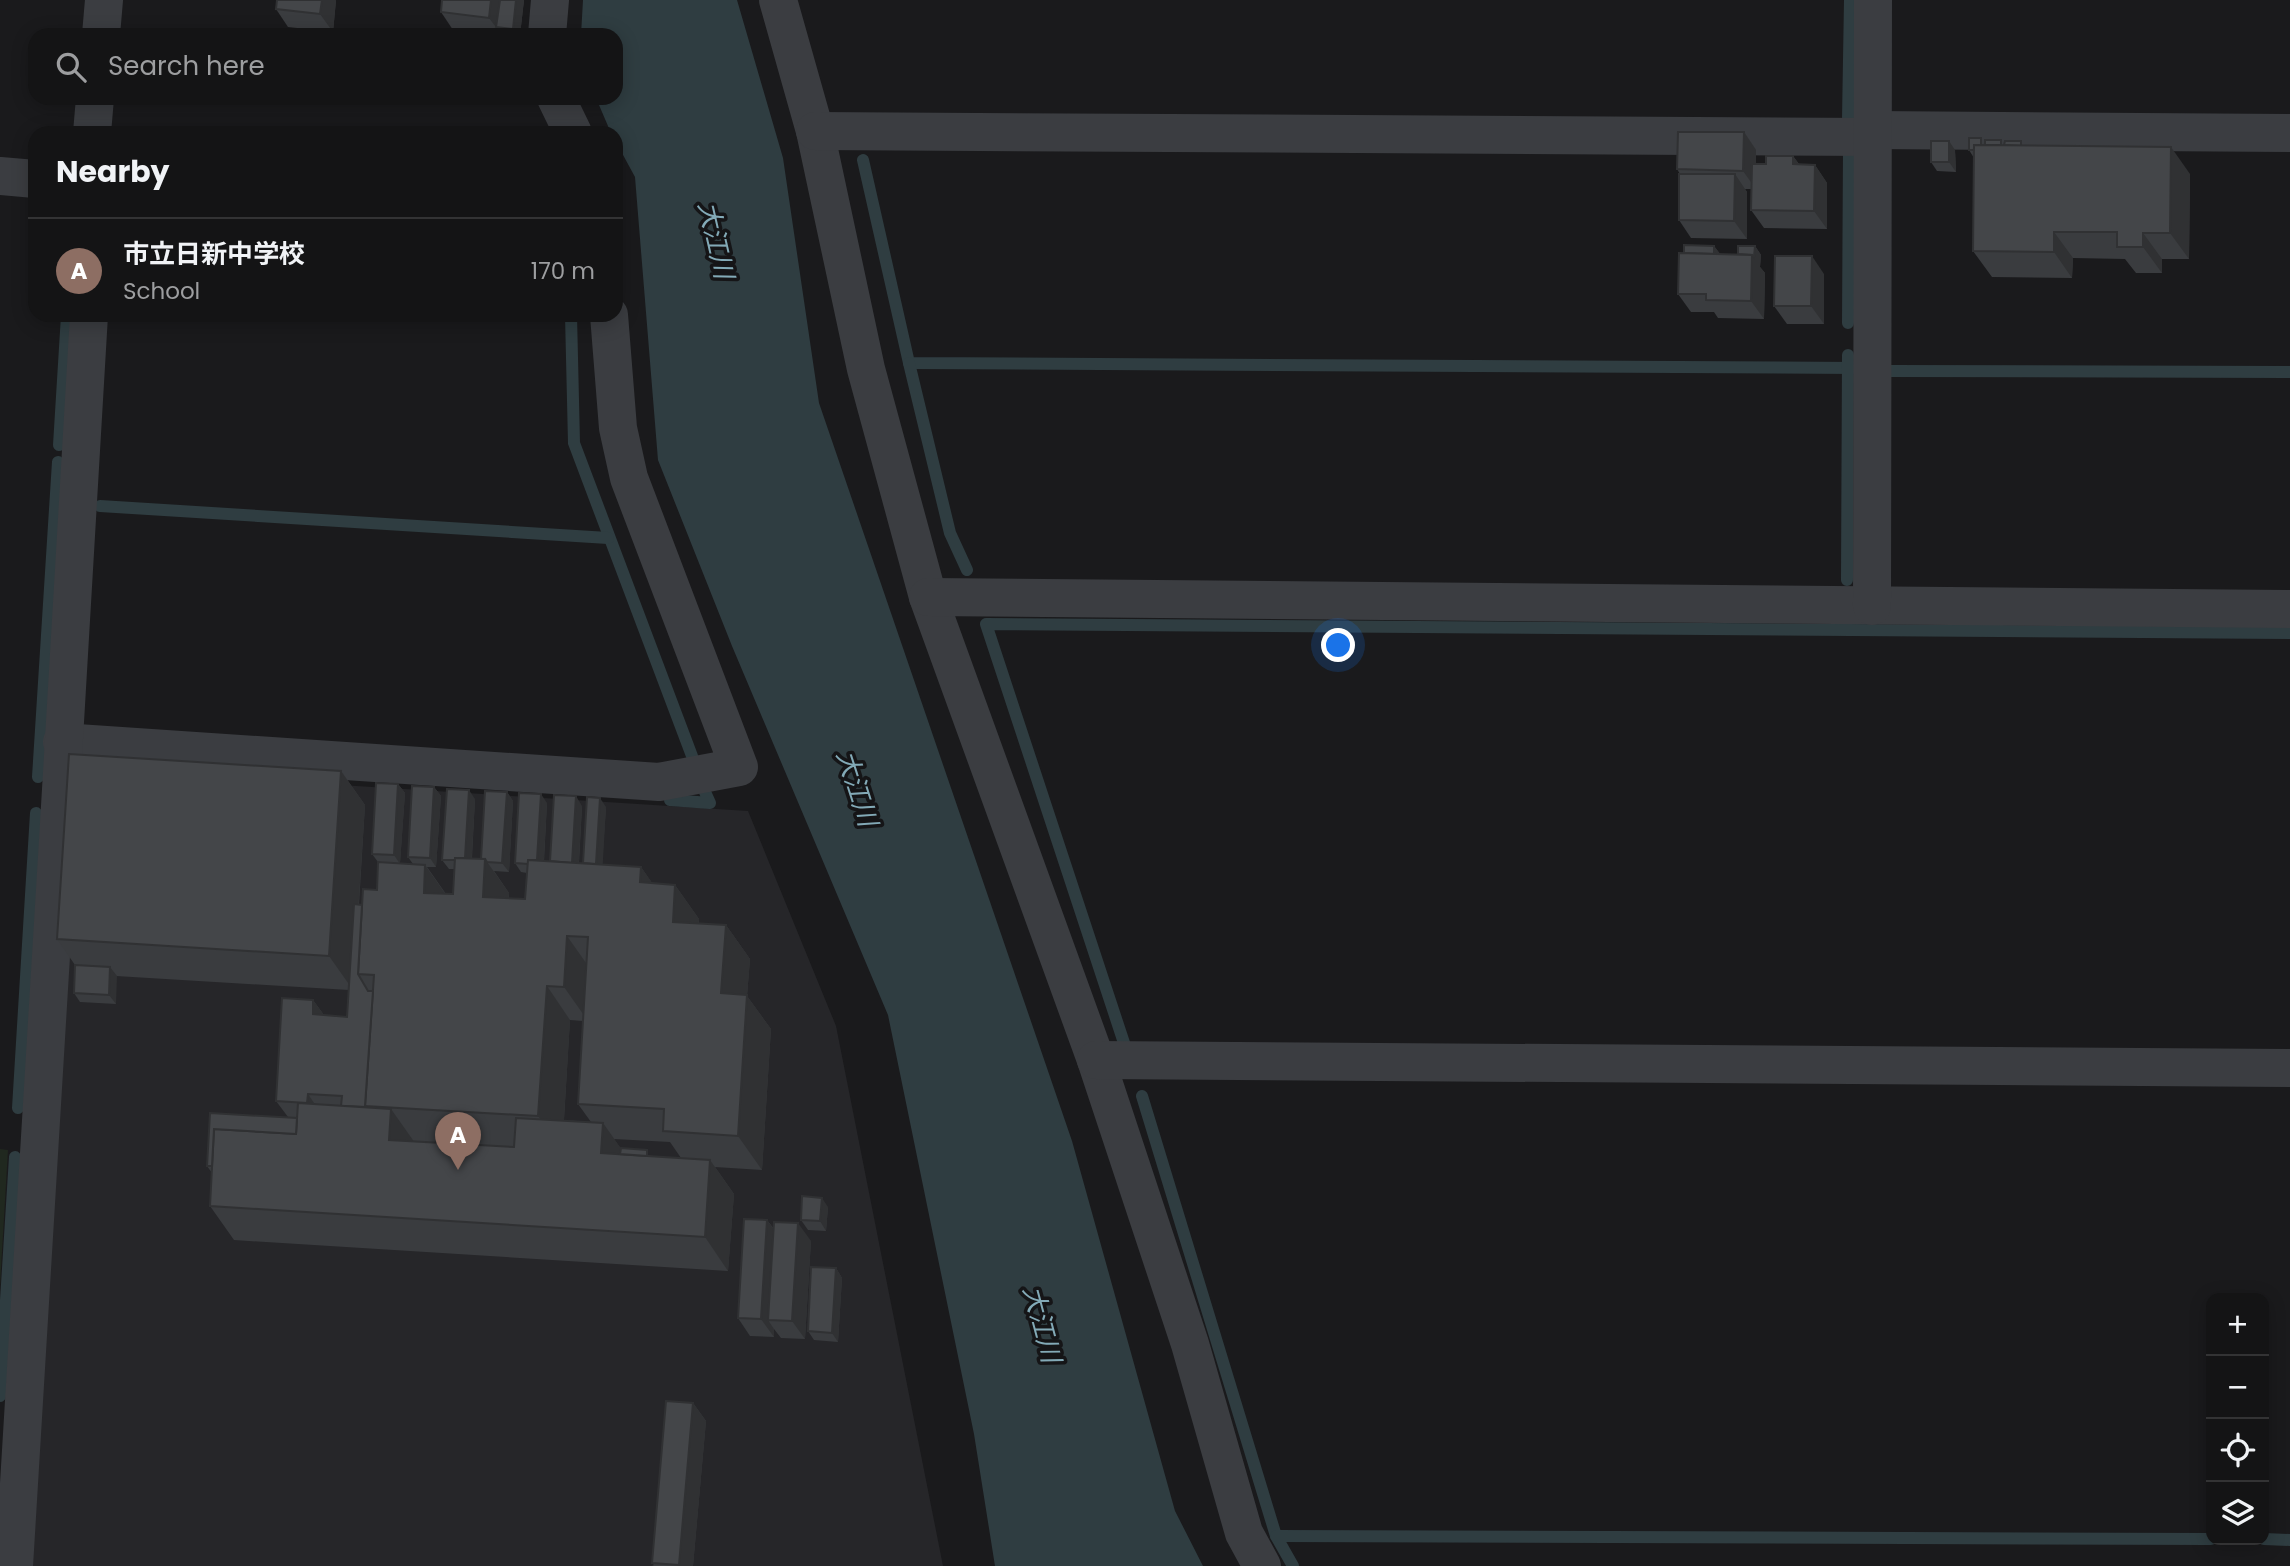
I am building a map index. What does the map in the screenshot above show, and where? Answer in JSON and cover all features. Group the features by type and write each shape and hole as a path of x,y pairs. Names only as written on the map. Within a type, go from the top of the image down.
{"street":[{"path":"102,28 104,0"},
{"path":"548,28 550,0"},
{"path":"778,0 815,131 866,369 928,597 1096,1060 1190,1343 1244,1533 1262,1566"},
{"path":"1872,606 1873,0"},
{"path":"93,126 94,105"},
{"path":"559,105 570,126"},
{"path":"815,131 2290,133"},
{"path":"0,176 28,178"},
{"path":"14,1566 43,1142 62,742 89,322"},
{"path":"62,742 659,782 739,767 629,478 618,428 610,322"},
{"path":"928,597 2290,609"},
{"path":"1096,1060 2290,1068"}],"shaded area":[{"path":"75,768 748,811 836,1026 943,1566 27,1566"},
{"path":"0,1149 8,1150 0,1286"}],"water":[{"name":"大江川","path":"583,0 737,0 783,158 819,403 1072,1141 1175,1511 1203,1566 995,1566 974,1434 888,1015 732,646 658,460 635,177 623,155 623,126 608,126 599,105 623,105 623,28 581,28"}],"building":[{"path":"277,0 322,0 320,14 276,9"},
{"path":"442,0 491,0 489,18 441,12"},
{"path":"500,0 516,0 513,28 496,27"},
{"path":"1678,132 1744,132 1743,171 1677,169"},
{"path":"1969,138 1981,138 1981,145 1974,145 1974,150 1969,150"},
{"path":"1985,140 2001,140 2001,145 1985,145"},
{"path":"1931,141 1949,141 1949,162 1931,162"},
{"path":"2005,141 2021,141 2021,146 2004,145"},
{"path":"1974,145 2171,147 2170,233 2143,233 2143,247 2117,247 2117,232 2054,232 2054,252 1973,251"},
{"path":"1766,156 1793,156 1793,164 1815,165 1814,211 1751,210 1752,164 1766,164"},
{"path":"1679,174 1735,174 1734,221 1679,220"},
{"path":"1684,245 1714,246 1714,254 1684,253"},
{"path":"1738,246 1755,246 1754,257 1738,254"},
{"path":"1679,253 1752,255 1751,301 1706,300 1706,294 1678,294"},
{"path":"1775,256 1812,256 1811,306 1774,306"},
{"path":"69,754 341,771 329,956 57,939"},
{"path":"376,783 398,784 394,855 372,854"},
{"path":"412,786 434,787 430,858 408,857"},
{"path":"447,789 469,790 465,858 455,860 442,860"},
{"path":"485,791 507,792 502,863 481,859"},
{"path":"519,793 541,794 537,860 528,860 528,864 515,863"},
{"path":"554,795 576,796 572,863 550,861"},
{"path":"587,797 600,798 596,864 583,863"},
{"path":"455,858 485,859 483,897 525,899 528,860 641,867 640,882 675,885 673,922 726,925 721,993 747,995 738,1136 663,1131 664,1109 578,1104 588,937 567,936 564,987 547,986 538,1116 365,1106 374,975 358,974 363,889 377,890 378,862 425,865 424,893 453,894"},
{"path":"354,904 362,905 358,974 368,991 373,991 367,1107 341,1106 342,1096 308,1094 307,1103 276,1101 282,998 313,1000 313,1014 347,1017"},
{"path":"75,965 110,967 109,995 74,993"},
{"path":"298,1103 391,1109 389,1140 514,1147 516,1118 603,1123 601,1153 710,1160 705,1237 210,1206 214,1129 296,1134"},
{"path":"210,1113 297,1118 296,1134 214,1129 212,1166 207,1166"},
{"path":"621,1148 647,1150 647,1156 620,1154"},
{"path":"802,1196 822,1198 820,1221 801,1220"},
{"path":"744,1219 767,1220 761,1319 738,1318"},
{"path":"774,1222 798,1223 792,1321 768,1320"},
{"path":"811,1267 836,1268 832,1333 808,1331"},
{"path":"666,1401 693,1403 679,1565 652,1563"}],"waterway":[{"path":"1848,119 1850,0"},
{"path":"1848,323 1849,150"},
{"path":"863,160 909,363 1857,368"},
{"path":"59,445 67,322"},
{"path":"571,322 574,443 692,756"},
{"path":"1847,580 1848,355"},
{"path":"909,363 950,533 967,570"},
{"path":"1886,371 2290,372"},
{"path":"38,777 58,462"},
{"path":"100,506 608,538"},
{"path":"1126,1049 986,624 2290,633"},
{"path":"670,800 710,803 705,792"},
{"path":"18,1108 36,813"},
{"path":"1142,1096 1276,1536 1293,1566"},
{"path":"0,1396 15,1157"},
{"path":"1276,1536 2206,1539"},
{"path":"2269,1539 2290,1540"}],"place":[{"name":"市立日新中学校","path":"458,1170"}]}
